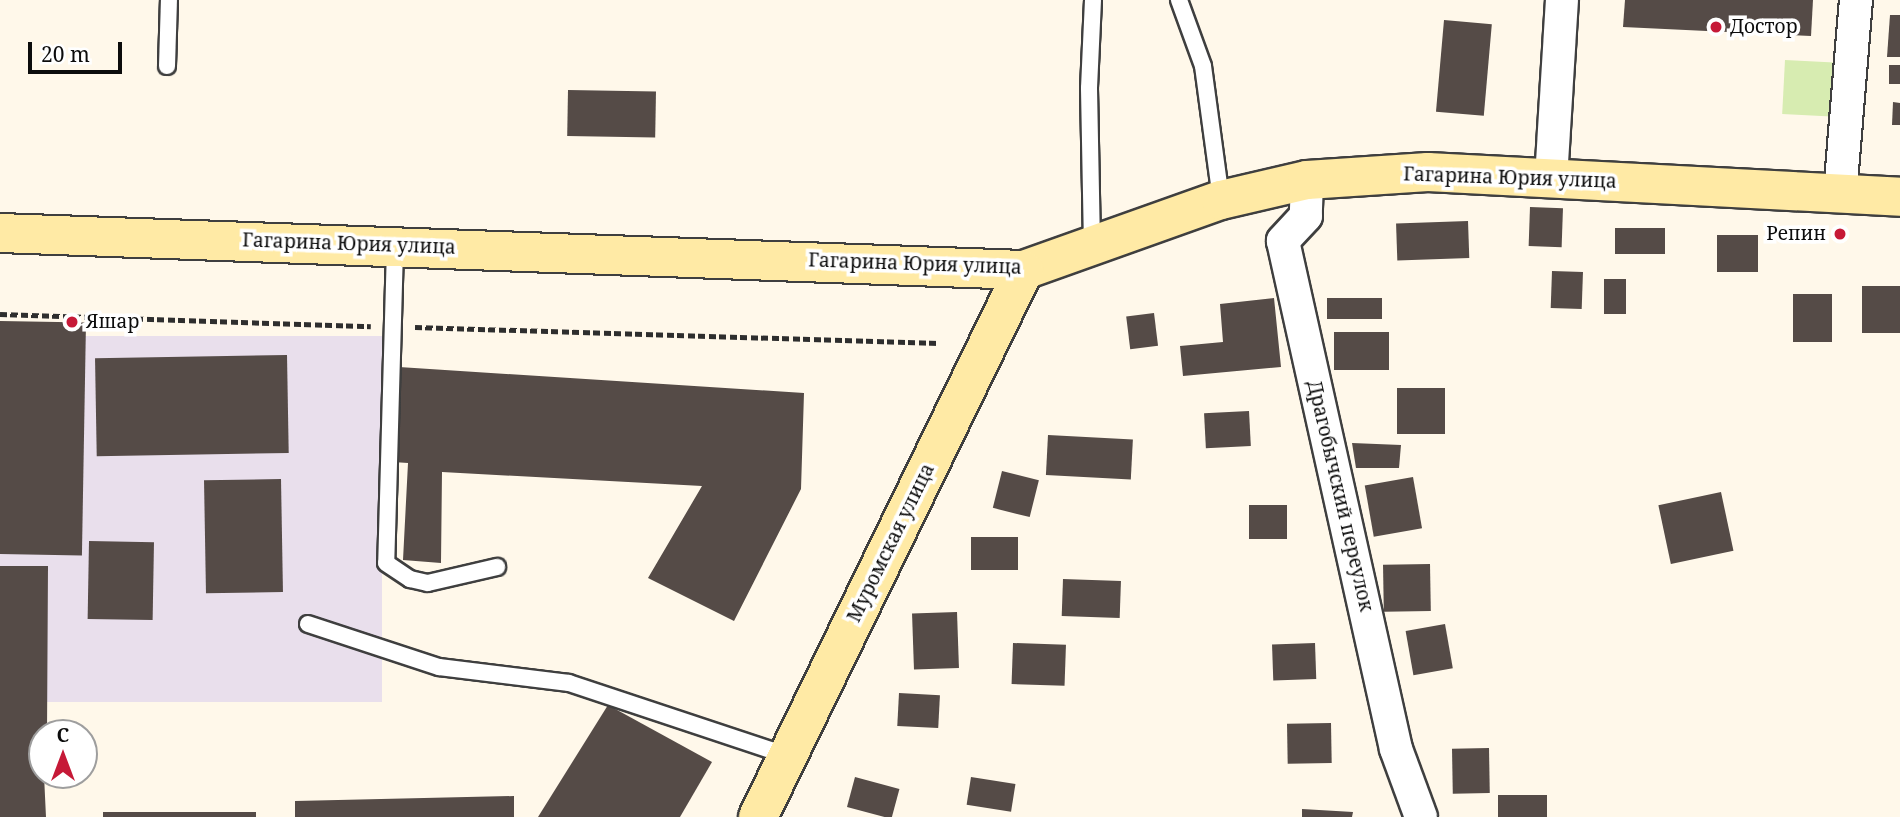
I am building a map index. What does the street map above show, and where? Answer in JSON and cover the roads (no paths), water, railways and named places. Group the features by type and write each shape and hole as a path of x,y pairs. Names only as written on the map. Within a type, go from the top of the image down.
{"main road":[{"name":"Гагарина Юрия улица","path":"0,233 395,245 1024,270 1221,200 1307,180 1428,172 1900,197"},
{"name":"Муромская улица","path":"758,817 1024,270"}],"street":[{"path":"1551,179 1562,0"},
{"path":"1840,194 1856,0"},
{"name":"Драгобычский переулок","path":"1307,180 1306,216 1283,241 1396,749 1421,817"}],"lane":[{"path":"167,66 169,0"},
{"path":"1093,0 1089,88 1093,247"},
{"path":"1179,0 1203,66 1221,200"},
{"path":"395,245 386,563 394,572 428,583 497,567"},
{"path":"308,624 439,667 569,683 788,756"}],"place":[{"name":"Достор","path":"1716,27"},
{"name":"Репин","path":"1840,234"},
{"name":"Яшар","path":"72,322"}]}
